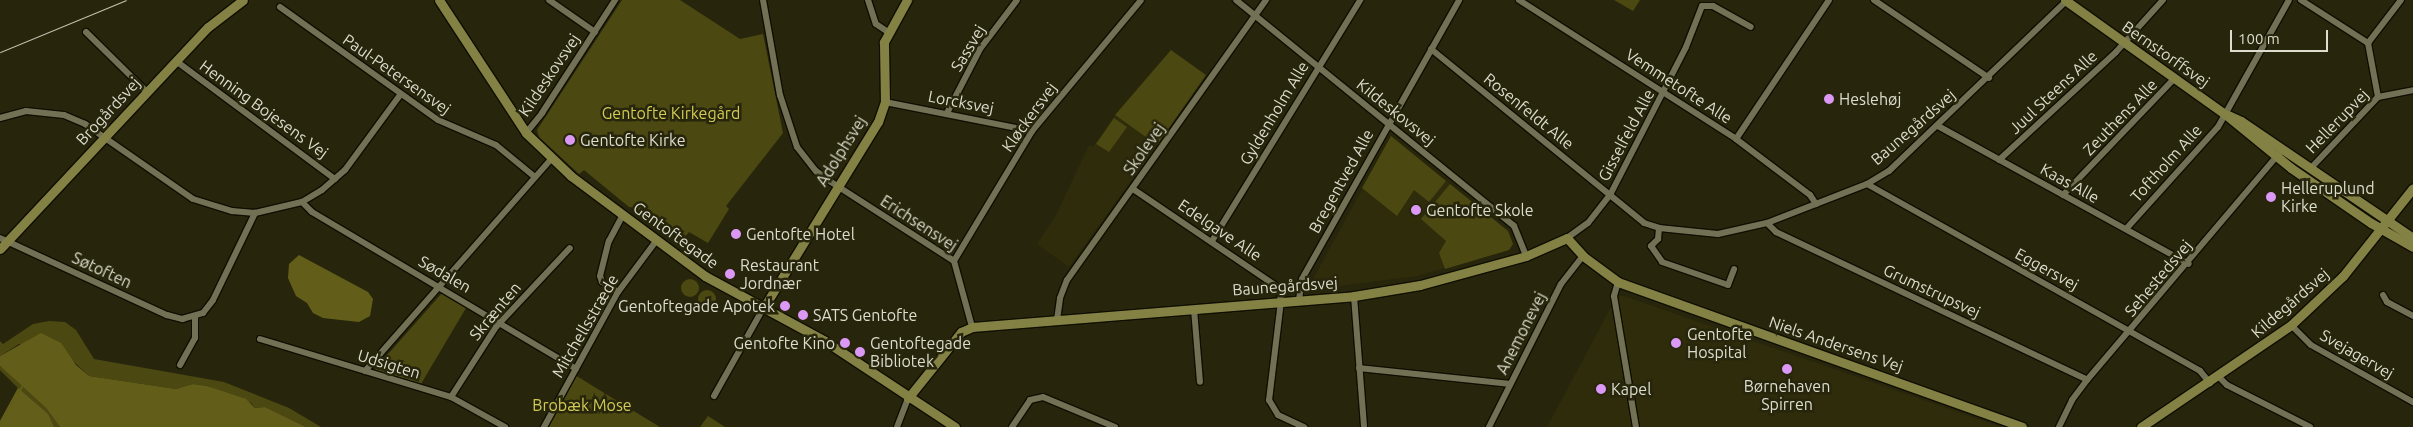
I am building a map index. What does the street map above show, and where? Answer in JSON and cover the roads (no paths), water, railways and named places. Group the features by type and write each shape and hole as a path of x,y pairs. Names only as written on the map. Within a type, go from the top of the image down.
{"street":[{"name":"Brogårdsvej","path":"0,249 4,239 105,137 176,61 220,16 243,0"},
{"name":"Gentoftegade","path":"439,0 526,133 551,159 656,242 705,276 825,341 908,398 955,427"},
{"name":"Kildeskovsvej","path":"549,0 595,32"},
{"name":"Kildeskovsvej","path":"526,133 615,0"},
{"name":"Erichsensvej","path":"763,0 791,136 816,171 954,261 972,327"},
{"path":"868,0 876,24 888,32"},
{"name":"Adolphsvej","path":"764,307 878,122 885,102 882,51 888,32 907,0"},
{"name":"Sassvej","path":"947,114 980,49 1017,0"},
{"name":"Kløckersvej","path":"954,261 1032,131 1141,0"},
{"name":"Kildeskovsvej","path":"1236,0 1514,226 1526,256"},
{"name":"Skolevej","path":"1057,320 1064,285 1266,0"},
{"name":"Gyldenholm Alle","path":"1212,241 1360,0"},
{"name":"Bregentved Alle","path":"1299,300 1302,279 1459,0"},
{"name":"Vemmetofte Alle","path":"1519,0 1736,139 1810,195 1816,204"},
{"path":"1736,139 1829,0"},
{"path":"1874,0 1989,78"},
{"name":"Juul Steens Alle","path":"1999,160 2124,44 2163,0"},
{"name":"Toftholm Alle","path":"2126,229 2226,114 2289,0"},
{"path":"2301,0 2368,43 2378,97"},
{"path":"2368,43 2401,0"},
{"name":"Baunegårdsvej","path":"972,327 1354,296 1420,285 1526,256 1567,238 1588,223 1610,195 1644,223 1660,228 1718,234 1767,223 1867,184 1901,162 2066,1"},
{"name":"Bernstorffsvej","path":"2066,1 2124,44 2226,114 2277,158 2382,229 2413,247"},
{"path":"1701,3 1713,6 1751,27"},
{"name":"Gisselfeld Alle","path":"1610,195 1663,92 1701,3"},
{"name":"Paul-Petersensvej","path":"280,7 400,95 449,127 505,151 535,177"},
{"path":"86,32 147,92"},
{"name":"Rosenfeldt Alle","path":"1431,49 1610,195"},
{"name":"Henning Bojesens Vej","path":"176,61 335,179"},
{"name":"Zeuthens Alle","path":"2063,195 2174,79"},
{"name":"Hellerupvej","path":"2311,168 2378,97 2413,90"},
{"path":"0,118 25,111 46,111 86,124 193,199 232,211 255,213 302,202 335,179 345,170 400,95"},
{"name":"Lorcksvej","path":"885,102 1032,131"},
{"name":"Bernstorffsvej","path":"2226,114 2241,121 2413,238"},
{"name":"Kaas Alle","path":"1938,126 2189,264"},
{"name":"Sehestedsvej","path":"2059,427 2072,400 2087,380 2189,264 2283,149"},
{"path":"365,371 551,159"},
{"name":"Eggersvej","path":"1867,184 2200,370 2210,383"},
{"name":"Kildegårdsvej","path":"2141,427 2219,377 2292,325 2334,285 2389,221 2413,188"},
{"name":"Edelgave Alle","path":"1133,189 1276,284 1281,301"},
{"name":"Sødalen","path":"302,202 312,212 440,286 576,369"},
{"path":"180,365 194,338 195,317 203,313 212,300 255,213"},
{"path":"618,292 602,282 600,276 609,241 622,215"},
{"name":"Grumstrupsvej","path":"1767,223 1776,232 2087,380"},
{"path":"1660,228 1658,239 1651,246 1662,262 1728,284 1734,269"},
{"name":"Niels Andersens Vej","path":"1567,238 1582,256 1618,282 2022,427"},
{"name":"Søtoften","path":"4,239 167,315 182,319 195,317"},
{"name":"Mitchellsstræde","path":"544,427 618,292 656,242"},
{"name":"Skrænten","path":"451,397 500,322 570,248"},
{"name":"Anemonevej","path":"1489,427 1561,284 1582,256"},
{"path":"1618,282 1614,296 1636,427"},
{"path":"2383,295 2387,302 2413,316"},
{"path":"1354,296 1364,427"},
{"path":"1281,301 1268,390 1269,400 1278,415 1304,427"},
{"path":"714,396 764,307"},
{"path":"1194,309 1200,382"},
{"name":"Svejagervej","path":"2292,325 2311,345 2413,402"},
{"path":"897,427 908,398 961,332 972,327"},
{"name":"Udsigten","path":"260,339 451,397 505,427"},
{"path":"1359,368 1510,384"},
{"path":"2219,377 2227,385 2310,427"},
{"path":"1012,427 1030,400 1043,397 1114,427"},
{"name":"Kildegårdsvej","path":"2135,427 2162,414"}],"waterway":[{"path":"0,424 22,387"}],"tram line":[{"path":"0,52 126,0"}],"place":[{"name":"Heslehøj","path":"1829,99"},
{"name":"Gentofte Kirke","path":"570,140"},
{"name":"Helleruplund Kirke","path":"2271,197"},
{"name":"Gentofte Skole","path":"1416,210"},
{"name":"Gentofte Hotel","path":"736,234"},
{"name":"Restaurant Jordnær","path":"730,274"},
{"name":"Gentoftegade Apotek","path":"785,306"},
{"name":"SATS Gentofte","path":"803,315"},
{"name":"Gentofte Kino","path":"845,343"},
{"name":"Gentofte Hospital","path":"1676,343"},
{"name":"Gentoftegade Bibliotek","path":"860,352"},
{"name":"Børnehaven Spirren","path":"1787,369"},
{"name":"Kapel","path":"1601,389"}],"park label":[{"name":"Gentofte Kirkegård","path":"671,113"},
{"name":"Brobæk Mose","path":"582,405"}]}
